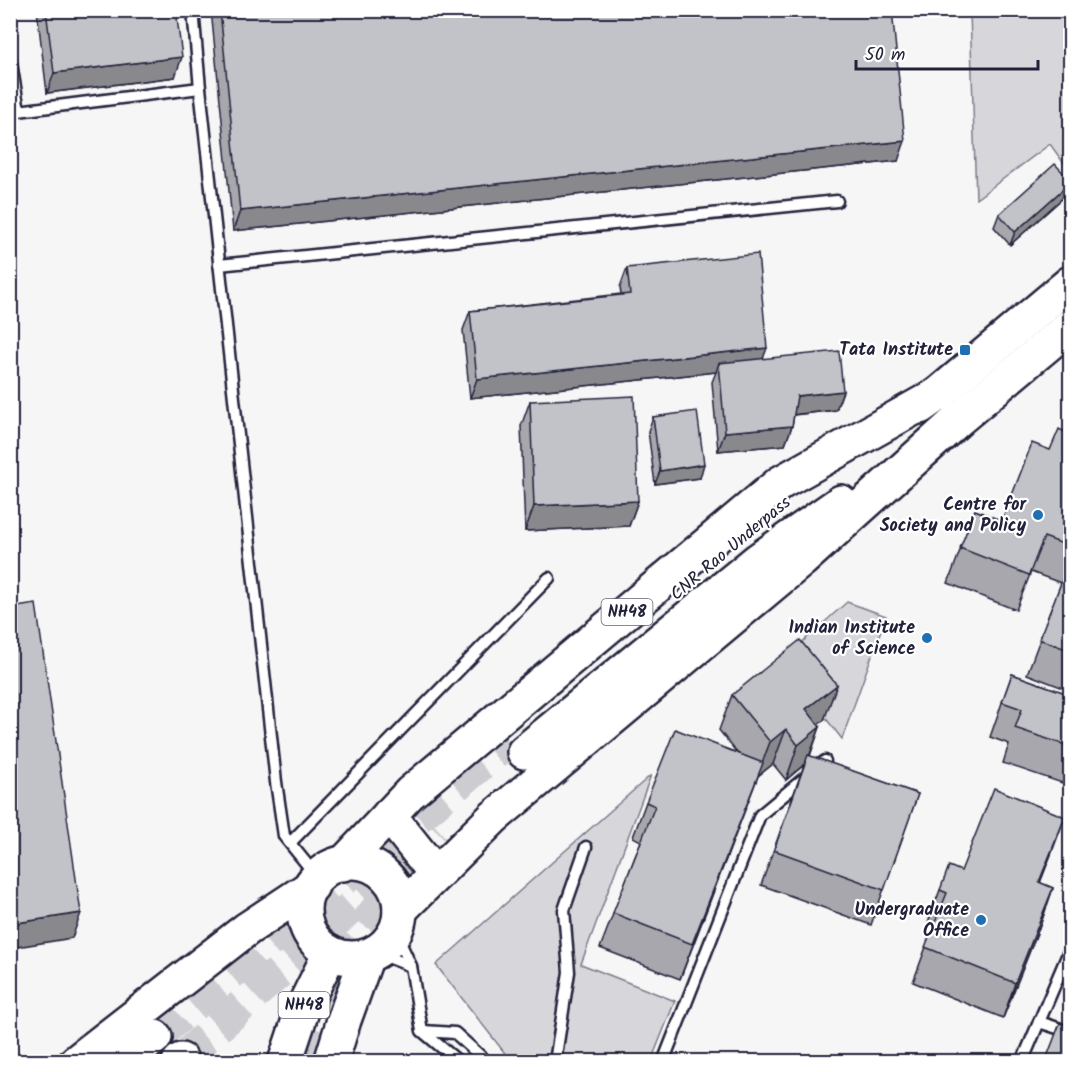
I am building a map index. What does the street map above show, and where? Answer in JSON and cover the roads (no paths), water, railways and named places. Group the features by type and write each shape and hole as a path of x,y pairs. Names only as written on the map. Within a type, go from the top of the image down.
{"highway":[{"name":"NH48","path":"285,1062 303,1008 330,953 314,939 307,926 304,911 306,896 324,876 410,793 780,483 937,395 1071,283"},
{"name":"NH48","path":"331,1062 344,1020 384,937 436,874 494,817 802,560 960,418 1071,326"},
{"name":"CNR Rao Underpass","path":"937,395 786,501 516,746 758,560 960,418"},
{"path":"389,815 436,874"},
{"path":"76,1062 248,929 324,876 351,862 366,864 380,871 390,881 397,894 384,937 352,958 330,953"},
{"path":"124,1062 155,1037"}],"lane":[{"path":"193,10 219,265 276,782 284,836 324,876"},
{"path":"10,57 15,111 200,88"},
{"path":"219,265 837,201"},
{"path":"290,843 549,578"},
{"path":"663,1062 760,815 825,761"},
{"path":"555,1062 569,972 564,910 586,847"},
{"path":"384,937 411,966 422,1031 459,1062"},
{"path":"384,937 411,966"},
{"path":"1022,1062 1071,949"},
{"path":"1039,1022 1071,1032"},
{"path":"422,1031 455,1033 487,1062"}],"tunnel":[{"path":"155,1037 509,741"},
{"path":"181,1060 438,829"},
{"path":"312,1062 324,1011 341,967 363,928 391,893"}],"place":[{"name":"Tata Institute","path":"965,350"},
{"name":"Centre for Society and Policy","path":"1038,515"},
{"name":"Indian Institute of Science","path":"927,638"},
{"name":"Undergraduate Office","path":"981,920"}]}
